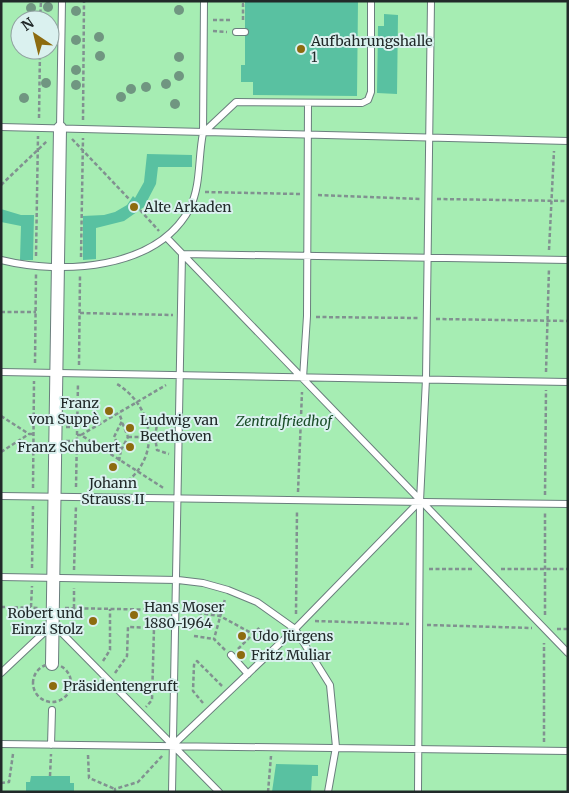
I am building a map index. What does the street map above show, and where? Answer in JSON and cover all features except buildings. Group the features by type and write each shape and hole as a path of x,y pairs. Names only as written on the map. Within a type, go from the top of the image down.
{"street":[{"path":"52,664 60,128"}],"lane":[{"path":"60,128 62,1"},
{"path":"1,260 36,265 97,266 124,260 152,247 178,226 196,192 203,133 204,1"},
{"path":"203,133 236,102 362,104 368,100 370,92 371,1"},
{"path":"418,792 420,501 426,379 426,258 429,199 431,1"},
{"path":"233,32 245,32"},
{"path":"303,378 307,316 308,103"},
{"path":"1,127 568,141"},
{"path":"166,237 568,653"},
{"path":"182,254 568,260"},
{"path":"172,792 178,580 178,453 182,254"},
{"path":"1,372 568,382"},
{"path":"1,496 568,504"},
{"path":"173,745 295,629 420,501"},
{"path":"1,577 178,580 203,583 228,590 257,602 295,629 330,685 336,748 328,792"},
{"path":"1,673 53,624 219,792"},
{"path":"231,656 248,674"},
{"path":"51,745 52,710"},
{"path":"1,744 568,751"}],"path":[{"path":"74,608 84,1"},
{"path":"243,20 243,4 246,4"},
{"path":"204,20 230,20"},
{"path":"216,31 233,32"},
{"path":"31,607 40,60"},
{"path":"1,185 60,128 83,149 130,200"},
{"path":"196,192 568,201"},
{"path":"140,210 166,237"},
{"path":"1,312 36,312"},
{"path":"80,313 181,316"},
{"path":"100,498 137,472 146,456 149,438 148,425 138,402 130,393 101,374"},
{"path":"81,436 179,376"},
{"path":"544,751 546,382"},
{"path":"119,413 128,437"},
{"path":"1,416 29,434 34,434"},
{"path":"178,453 160,452 157,450 156,436 159,422 179,420"},
{"path":"121,450 114,437 122,422"},
{"path":"1,452 29,434"},
{"path":"77,435 167,490 178,499"},
{"path":"128,437 149,438 156,436"},
{"path":"118,461 128,437"},
{"path":"214,639 228,590"},
{"path":"1,607 177,610 220,616 253,634"},
{"path":"96,667 107,657 110,650 110,609"},
{"path":"303,621 568,629"},
{"path":"194,636 214,639 231,656 260,627"},
{"path":"109,680 121,667 127,656 128,628 154,628 152,700 141,713"},
{"path":"210,710 194,693 194,665 197,662 229,692"},
{"path":"52,664 58,665 68,672 72,683 71,690 63,699 52,703 41,699 34,689 33,683 37,672 46,665 52,664"},
{"path":"1,783 9,782 15,744"},
{"path":"50,776 51,745"},
{"path":"88,745 89,778 115,790 138,782 173,745"},
{"path":"268,792 271,746"}],"green space":[{"name":"Zentralfriedhof","path":"1,1 568,1 568,792 1,792"}],"place":[{"name":"Aufbahrungshalle 1","path":"301,49"},
{"name":"Alte Arkaden","path":"134,207"},
{"name":"Franz von Suppè","path":"109,411"},
{"name":"Ludwig van Beethoven","path":"130,428"},
{"name":"Franz Schubert","path":"130,447"},
{"name":"Johann Strauss II","path":"113,467"},
{"name":"Hans Moser 1880-1964","path":"134,615"},
{"name":"Robert und Einzi Stolz","path":"93,621"},
{"name":"Udo Jürgens","path":"242,636"},
{"name":"Fritz Muliar","path":"241,655"},
{"name":"Präsidentengruft","path":"53,686"}]}
